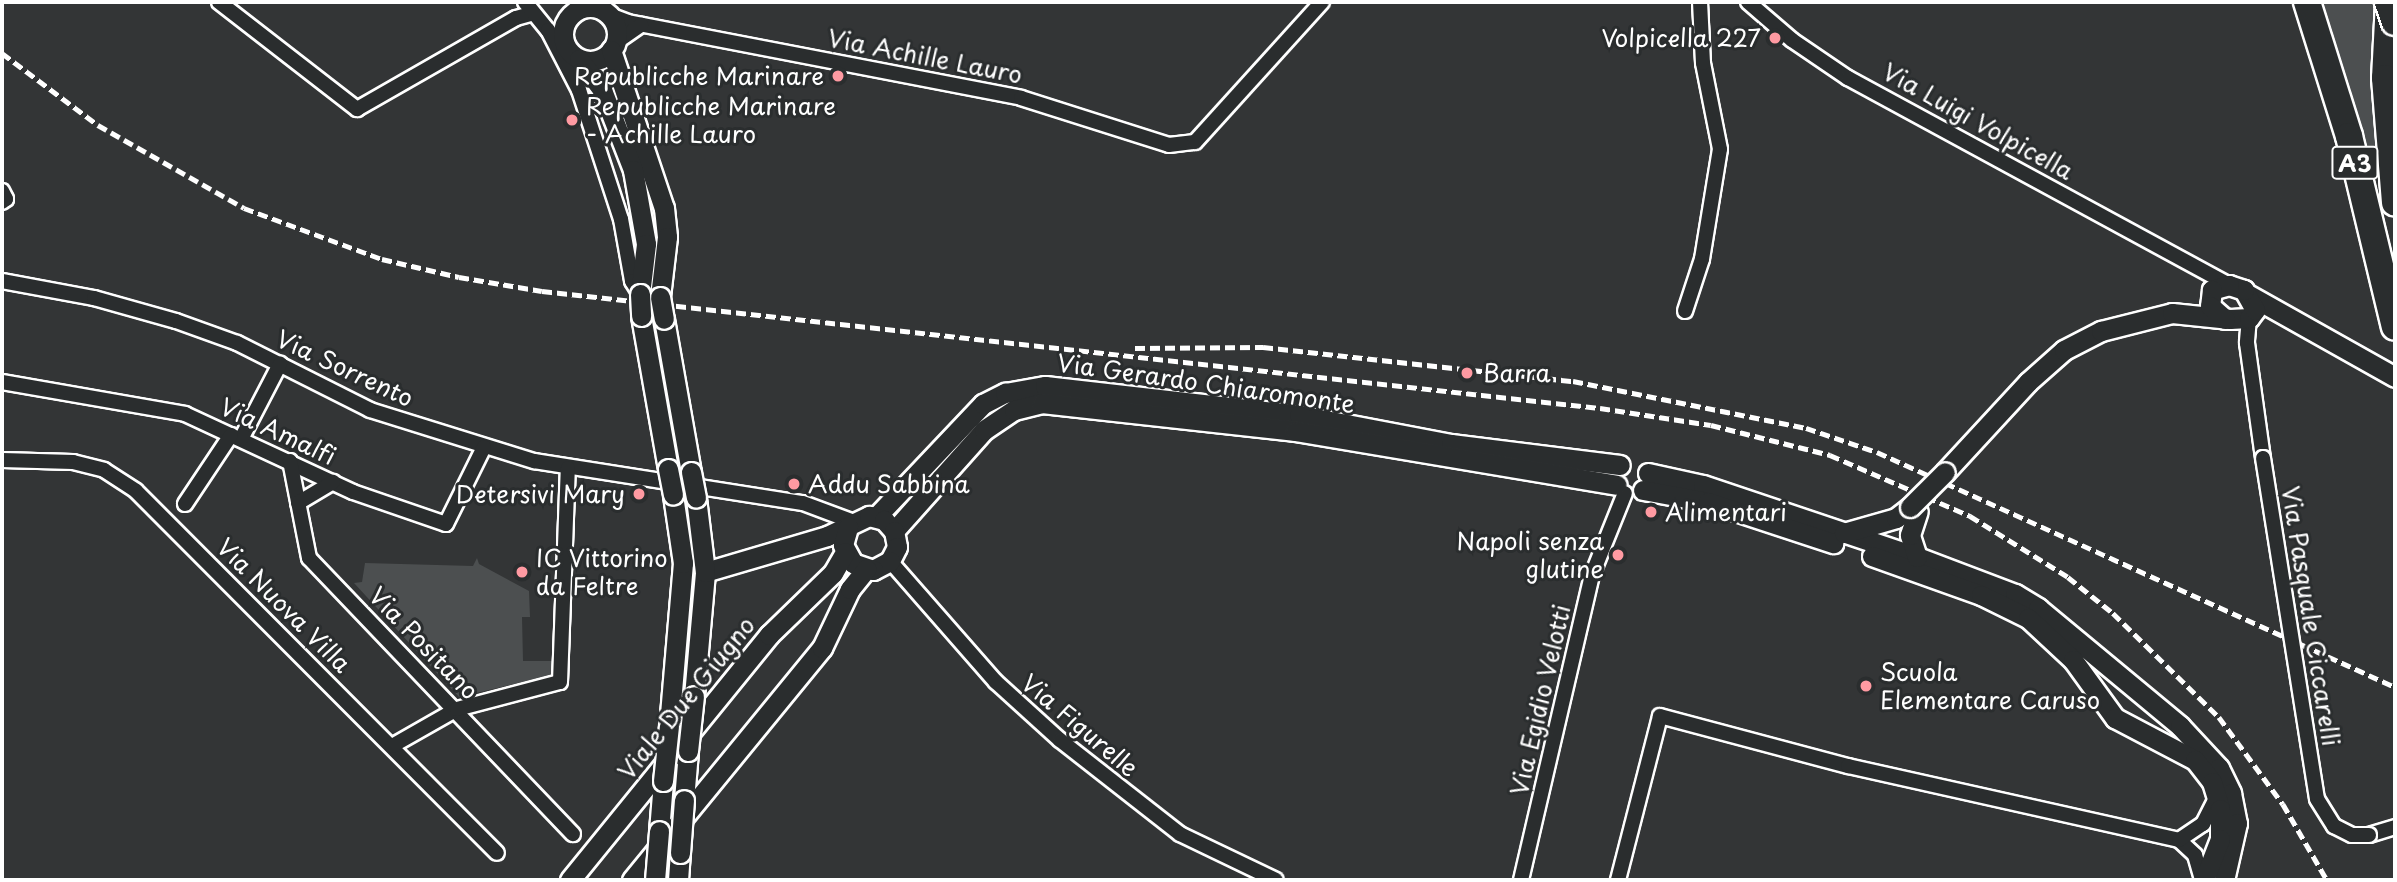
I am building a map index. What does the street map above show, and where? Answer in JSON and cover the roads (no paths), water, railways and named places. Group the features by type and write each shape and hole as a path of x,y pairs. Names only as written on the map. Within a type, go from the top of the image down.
{"highway":[{"path":"2295,2 2362,193"},
{"name":"A3","path":"2307,2 2362,193 2395,327"},
{"path":"2389,2 2395,22"},
{"path":"2389,2 2385,78 2395,203"}],"street":[{"path":"219,2 357,109 516,18 528,8 548,30 579,90 621,219 632,281 640,294"},
{"path":"557,2 566,22 564,43 601,90 633,170 646,244 640,294 641,316 683,563 654,880"},
{"name":"Via Achille Lauro","path":"598,8 641,25 1021,97 1169,145 1195,142 1322,2"},
{"path":"1685,311 1702,259 1720,149 1703,63 1700,2"},
{"name":"Via Luigi Volpicella","path":"1748,2 1792,40 1848,78 2195,267 2216,290"},
{"path":"566,22 578,10 598,8 615,25 613,46 664,208 667,237 660,297 691,472 705,572 678,880"},
{"path":"579,59 597,60 641,25"},
{"path":"2,191 6,199 2,202"},
{"name":"Via Sorrento","path":"2,281 94,298 176,321 237,343 370,410 484,447 568,468 803,503 844,535"},
{"path":"2216,290 2215,312 2239,318"},
{"path":"1888,549 1912,512 1945,472 2028,382 2064,350 2101,331 2172,313 2216,290 2249,295 2395,377"},
{"path":"2239,318 2249,295"},
{"path":"2172,313 2239,318 2286,317"},
{"name":"Via Pasquale Ciccarelli","path":"2239,318 2247,343 2320,811 2343,831 2369,835 2395,827"},
{"path":"185,504 236,437 280,365"},
{"name":"Via Amalfi","path":"2,382 167,409 236,437 333,482 446,524 484,447"},
{"name":"Via Gerardo Chiaromonte","path":"876,517 984,404 1005,393 1045,386 1299,415 1451,444 1620,465 1636,461 1633,485"},
{"name":"Via Gerardo Chiaromonte","path":"894,531 984,430 1014,410 1042,403 1295,431 1633,485 1888,549 1917,557 2015,594 2069,631 2203,748 2225,781 2237,823 2224,880"},
{"name":"Via Nuova Villa","path":"2,460 73,462 104,470 136,491 496,853"},
{"name":"Via Positano","path":"290,461 309,558 457,709 573,834"},
{"path":"1620,465 1633,485"},
{"path":"392,746 457,709 560,681 568,468"},
{"path":"298,503 333,482"},
{"name":"Via Gerardo Chiaromonte","path":"1633,485 1703,485 1888,549 2028,618 2073,660 2104,708 2195,761 2213,782 2220,839 2203,880"},
{"name":"Via Egidio Velotti","path":"1521,880 1592,575 1633,485"},
{"path":"1844,533 1912,512"},
{"path":"1912,512 1917,557"},
{"path":"632,880 822,648 850,589 866,569 890,561 897,547 894,531 876,517 844,535 705,572"},
{"path":"844,535 853,563 866,569"},
{"name":"Viale Due Giugno","path":"570,880 769,635 833,573 844,535"},
{"name":"Via Figurelle","path":"890,561 996,682 1060,740 1180,834 1276,880"},
{"path":"2104,708 2114,687 2122,683 2130,685"},
{"path":"1618,880 1660,716 1883,774 2179,840 2195,855 2203,880"},
{"path":"2179,840 2203,824 2217,798"}],"railway":[{"path":"2,53 98,125 244,208 382,259 459,277 542,291 1600,408 1711,425 1830,455 1970,516 2068,577 2113,613 2219,717 2283,804 2327,880"},
{"path":"1135,348 1263,347 1573,381 1806,428 1877,452 2395,687"}],"place":[{"name":"Volpicella 227","path":"1775,38"},
{"name":"Republicche Marinare","path":"838,76"},
{"name":"Republicche Marinare - Achille Lauro","path":"572,120"},
{"name":"Barra","path":"1467,373"},
{"name":"Addu Sabbina","path":"794,484"},
{"name":"Detersivi Mary","path":"639,494"},
{"name":"Alimentari","path":"1651,512"},
{"name":"Napoli senza glutine","path":"1618,555"},
{"name":"IC Vittorino da Feltre","path":"522,572"},
{"name":"Scuola Elementare Caruso","path":"1866,686"}]}
